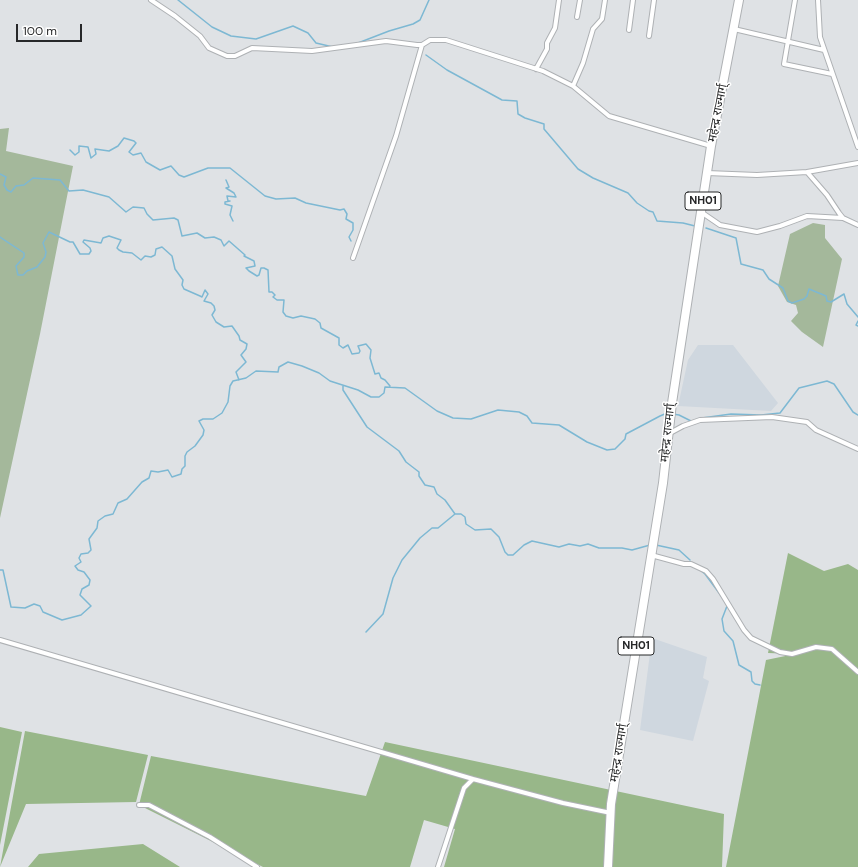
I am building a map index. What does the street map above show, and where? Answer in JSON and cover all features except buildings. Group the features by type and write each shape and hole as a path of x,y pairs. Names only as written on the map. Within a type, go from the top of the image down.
{"highway":[{"name":"महेन्द्र राज्मार्ग्","path":"608,867 611,814 672,403 708,174 711,146 739,0"}],"street":[{"path":"151,0 175,16 200,36 209,48 227,56 235,56 252,48 312,51 386,41 422,45 430,40 446,40 536,69 572,86 609,116 711,146"},
{"path":"536,69 547,49 547,43 555,28 559,0"},
{"path":"576,17 580,0"},
{"path":"572,86 583,63 594,29 602,18 606,0"},
{"path":"629,30 632,0"},
{"path":"649,36 654,0"},
{"path":"796,0 784,64 832,74"},
{"path":"818,0 820,38 858,147"},
{"path":"733,29 824,50"},
{"path":"353,258 396,136 422,45"},
{"path":"708,174 756,175 807,172 858,163"},
{"path":"807,172 827,195 843,218"},
{"path":"701,212 720,225 757,232 780,226 807,216 843,218 858,225"},
{"path":"669,430 700,420 772,417 807,422 816,430 858,449"},
{"path":"650,554 684,564 691,564 706,571 714,579 744,630 751,638 780,652 792,654 816,647 832,649 858,672"},
{"path":"0,640 473,779 611,814"},
{"path":"438,867 464,788 473,779"},
{"path":"139,805 149,804 210,837 257,867"}],"shaded area":[{"path":"698,345 733,345 778,403 771,411 678,406 688,360"},
{"path":"652,638 707,657 703,678 709,681 693,741 640,730"}],"green space":[{"path":"9,128 6,151 73,166 40,334 0,518 0,129"},
{"path":"813,223 825,225 825,238 842,259 823,347 802,332 791,321 798,313 796,305 787,302 778,286 790,234"},
{"path":"788,553 824,571 848,564 858,570 858,867 726,867 766,660 795,654 768,653"},
{"path":"0,727 22,732 0,845"},
{"path":"25,731 148,755 136,802 26,804 0,867"},
{"path":"385,742 724,814 722,867 444,867 455,829 424,820 410,867 263,867 139,805 151,756 366,796"},
{"path":"143,844 180,867 28,867 39,854"}],"waterway":[{"path":"178,0 212,27 231,36 256,39 293,26 308,33 316,43 333,47"},
{"path":"358,43 389,31 413,24 420,20 429,0"},
{"path":"426,55 447,70 502,100 517,101 518,114 525,118 544,124 544,129 578,169 593,178 628,193 637,203 653,212 657,221 683,223 695,226"},
{"path":"70,150 75,155 79,152 79,146 88,147 91,158 96,154 95,149 109,151 118,146 124,138 136,143 129,152 133,155 141,153 146,162 160,170 171,166 179,175 184,177 208,168 230,168 265,196 276,199 295,198 306,203 340,210 344,209 347,214 346,219 353,223 353,230 349,237 351,241"},
{"path":"0,174 6,177 4,185 7,190 11,192 16,186 24,185 33,178 60,180 69,191 83,190 109,197 126,212 133,207 144,208 153,220 174,218 178,220 182,236 197,233 205,238 214,237 221,240 224,246 229,241 245,255 244,256 254,261 255,266 246,268 249,271 257,276 259,275 261,268 268,270 269,292 272,292 275,295 273,297 277,300 284,300 283,312 286,316 293,318 301,316 315,319 320,323 321,328 339,338 339,345 343,348 348,345 352,354 359,353 360,351 358,346 366,344 371,350 370,358 375,374 379,373 381,378 390,386"},
{"path":"225,204 225,202 230,201 228,201 227,196 236,197 234,193 226,188 229,187 226,180"},
{"path":"225,204 232,206 230,215 233,221"},
{"path":"706,228 736,238 741,264 763,270 769,279 783,288 788,301 792,303 804,299 807,296 809,289 826,296 827,301 831,302 844,294 847,304 858,317"},
{"path":"0,237 24,253 24,257 16,266 18,275 23,275 27,271 37,267 45,257 46,252 43,243 49,232 73,242 80,254 89,254 91,251 90,248 83,242 84,240 101,243 103,238 109,236 121,240 117,248 119,250 132,253 141,260 145,256 151,257 155,255 156,249 162,247 172,256 175,269 183,280 182,285 184,289 202,297 205,290 208,294 204,301 211,303 214,306 215,310 212,315 216,322 224,327 232,326 240,340 247,344 246,349 241,355 246,362 236,372 239,380"},
{"path":"858,321 856,325 858,326"},
{"path":"0,570 3,570 11,607 25,608 34,604 40,606 43,612 62,620 81,615 91,606 80,595 82,589 89,585 90,580 84,572 78,570 75,566 81,562 79,558 81,554 88,553 91,550 89,539 97,528 98,521 105,516 113,514 118,503 127,499 142,482 149,478 151,471 158,472 168,470 172,477 181,474 182,469 185,466 185,456 187,452 195,446 203,435 204,430 199,421 203,419 213,419 222,413 228,402 230,386 233,381 246,378 256,371 278,372 279,367 288,362 319,373 330,381 358,390 371,397 379,397 384,393 385,387 405,388 437,411 453,418 471,419 498,410 519,412 527,416 532,423 559,425 587,442 607,450 615,449 625,439 626,434 667,413"},
{"path":"702,418 731,414 761,415 780,413 799,388 827,381 834,384 853,412 858,415"},
{"path":"343,386 343,390 367,427 399,451 406,462 419,472 419,476 425,485 434,487 437,494 445,500 455,514"},
{"path":"673,414 679,415 691,421"},
{"path":"366,632 383,614 393,578 402,560 420,538 432,528 438,528 455,514 461,514 465,517 466,524 475,530 491,529 499,537 505,552 508,555 513,555 524,545 532,541 559,547 569,544 580,546 588,544 599,548 622,548 632,550 650,545"},
{"path":"656,545 679,550 690,560"},
{"path":"700,570 705,574 725,601"},
{"path":"727,606 722,619 724,631 733,641 739,665 751,672 752,681 755,684 760,685"}]}
